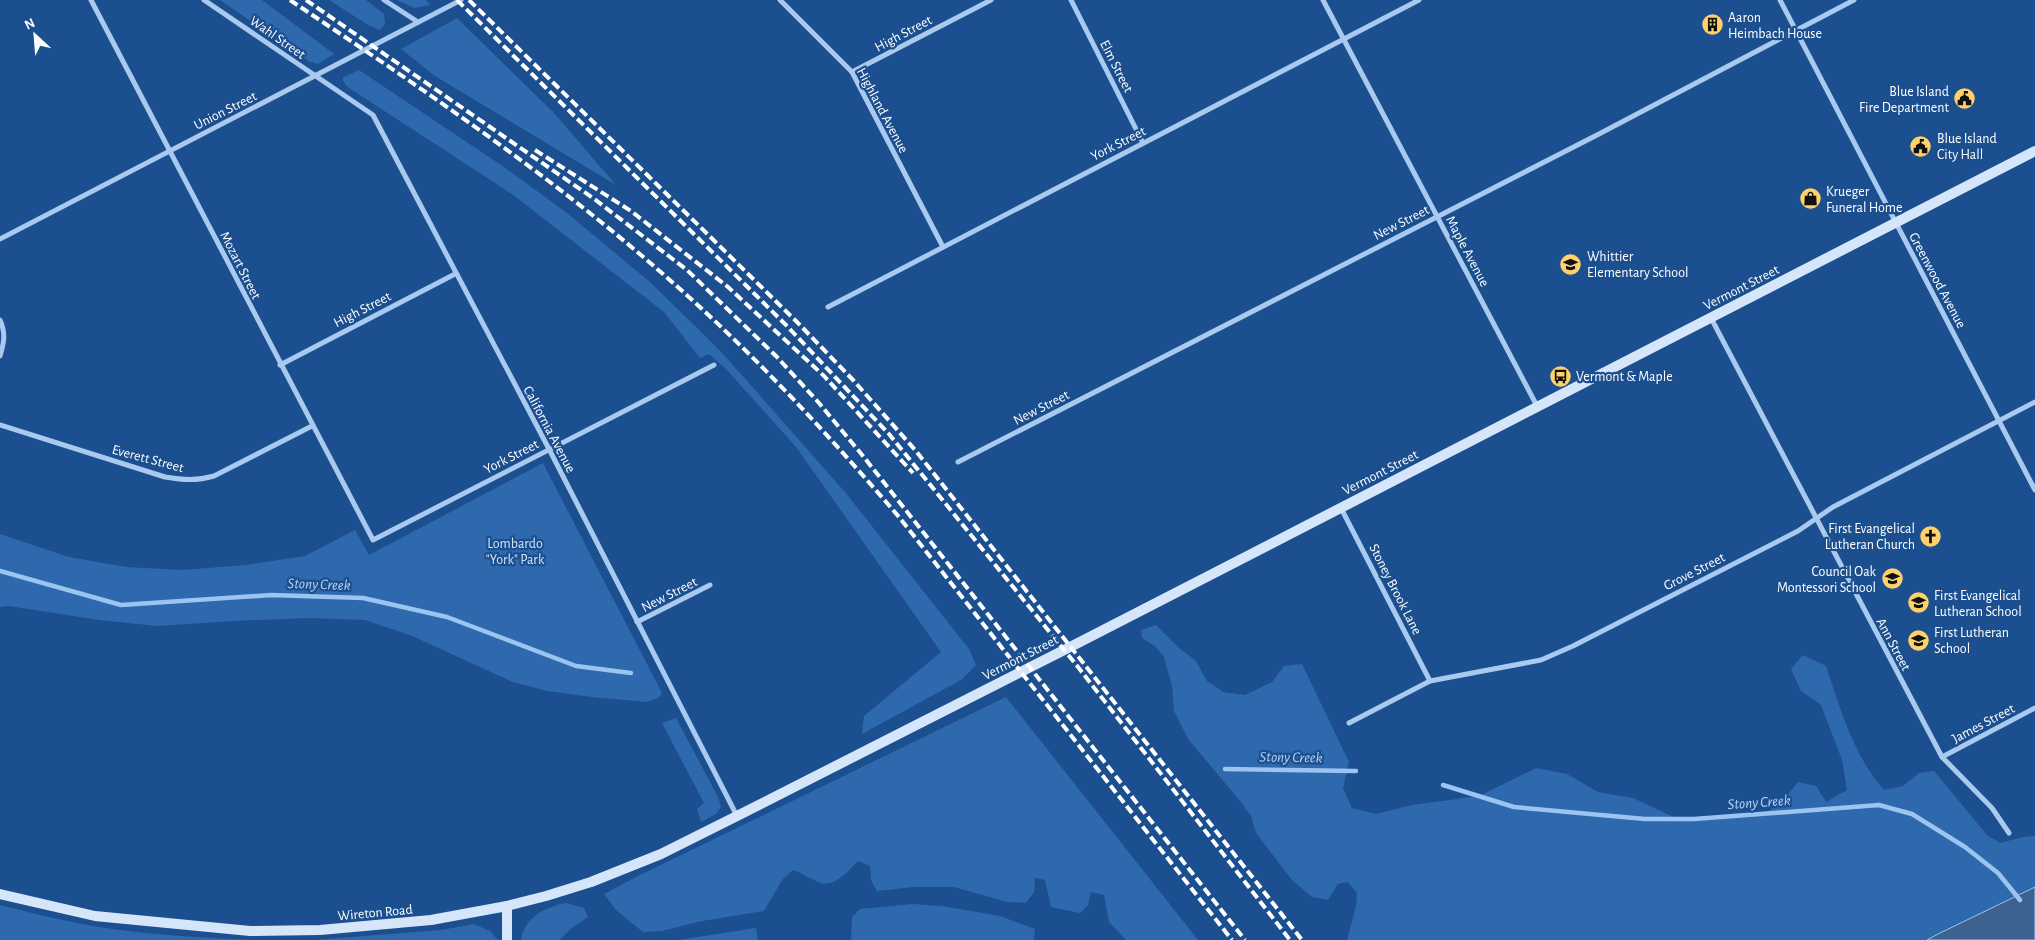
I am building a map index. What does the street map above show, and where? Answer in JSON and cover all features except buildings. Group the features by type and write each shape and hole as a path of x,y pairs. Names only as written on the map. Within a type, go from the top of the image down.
{"street":[{"name":"Mozart Street","path":"91,0 373,540"},
{"name":"Wahl Street","path":"204,0 314,76"},
{"path":"384,0 418,22"},
{"name":"Union Street","path":"0,239 461,0"},
{"name":"Highland Avenue","path":"780,0 852,72 942,247"},
{"name":"High Street","path":"852,72 991,0"},
{"name":"Elm Street","path":"1071,0 1143,143"},
{"name":"Maple Avenue","path":"1323,0 1538,406"},
{"name":"York Street","path":"828,307 1419,0"},
{"name":"Greenwood Avenue","path":"1780,0 2035,490"},
{"name":"New Street","path":"958,462 1600,134 1854,0"},
{"name":"California Avenue","path":"314,76 373,115 455,274 549,449 737,816"},
{"name":"Vermont Street","path":"737,816 2035,151"},
{"name":"High Street","path":"280,365 455,274"},
{"name":"Ann Street","path":"1711,318 1815,519 1942,757 1992,808 2009,833"},
{"path":"0,320 3,327 4,341 0,356"},
{"name":"York Street","path":"373,540 714,365"},
{"name":"Grove Street","path":"1349,722 1430,681 1511,666 1549,656 1582,642 1789,536 1833,507 2035,402"},
{"name":"Everett Street","path":"0,425 165,477 184,480 200,480 214,476 312,426"},
{"name":"Stoney Brook Lane","path":"1341,507 1430,681"},
{"name":"New Street","path":"637,622 710,586"},
{"name":"James Street","path":"1942,757 2035,708"},
{"name":"Wireton Road","path":"0,894 95,916 250,931 320,930 387,925 431,920 508,906 546,896 626,869 737,816"},
{"path":"507,940 508,906"}],"green space":[{"path":"220,0 262,0 334,54 318,64 310,62"},
{"path":"329,0 366,0 384,14 385,24 380,30 368,25"},
{"path":"397,0 426,0 430,5 414,8"},
{"path":"457,18 554,113 616,185 435,76 401,49"},
{"path":"359,70 504,167 567,213 650,282 725,356 845,492 969,649 976,665 961,680 862,734 864,716 941,652 796,447 726,369 709,354 700,358 664,312 512,194 346,86 342,78"},
{"name":"Lombardo \"York\" Park","path":"543,463 662,693 656,699 647,702 592,697 547,691 513,682 410,635 365,620 310,618 157,626 99,620 9,606 0,607 0,534 69,557 126,567 182,570 246,565 305,556 355,530 369,555"},
{"path":"1156,625 1179,648 1196,661 1207,681 1223,692 1245,695 1272,682 1284,666 1302,664 1349,762 1343,788 1352,808 1376,814 1412,805 1479,796 1536,768 1567,774 1598,792 1633,798 1678,819 1703,819 1736,814 1763,814 1781,803 1798,782 1816,786 1826,802 1847,790 1842,760 1821,705 1801,691 1791,669 1803,655 1826,666 1856,747 1873,776 1884,790 1903,786 1919,773 1934,771 1987,835 2000,843 2035,836 2035,887 1927,940 1347,940 1356,906 1357,893 1348,882 1338,884 1328,900 1312,897 1292,880 1256,833 1251,816 1188,739 1174,711 1172,686 1164,657 1155,646 1142,638 1141,630"},
{"path":"1006,697 1198,940 1126,940 1109,922 1104,895 1091,892 1088,905 1080,913 1051,907 1045,880 1035,878 1034,892 1026,903 1007,902 954,887 914,887 877,891 871,880 870,866 858,861 840,878 824,884 793,870 782,880 764,911 702,921 662,931 643,932 616,910 604,894 636,877"},
{"path":"676,718 718,797 721,807 716,814 701,822 697,809 704,803 662,723"},
{"path":"566,903 584,908 588,917 570,929 560,940 521,940 527,925 537,914 551,907"},
{"path":"913,904 942,906 1000,916 1035,929 1034,940 851,940 852,917 860,909"},
{"path":"0,905 106,928 204,938 255,940 0,940"},
{"path":"474,924 490,931 498,940 313,940 441,930"},
{"path":"756,928 758,940 678,940"}],"shaded area":[{"path":"2035,887 2035,940 1927,940 1938,934"}],"waterway":[{"name":"Stony Creek","path":"0,571 121,605 271,595 363,598 447,617 576,666 631,673"},
{"name":"Stony Creek","path":"1225,769 1356,771"},
{"name":"Stony Creek","path":"1443,785 1514,807 1645,819 1694,819 1879,805 1912,814 1965,847 1998,873 2020,900"}],"railway":[{"path":"290,0 437,100 534,170 627,243 732,337 818,425 899,517 1232,940"},
{"path":"306,0 593,198 687,270 777,357 819,403 863,456 1245,940"},
{"path":"457,0 787,326 889,434 1078,667 1290,940"},
{"path":"469,0 797,322 854,381 916,451 1302,940"},
{"path":"535,150 631,211 728,287 824,376 913,473"}],"place":[{"name":"Aaron Heimbach House","path":"1712,25"},
{"name":"Blue Island Fire Department","path":"1965,99"},
{"name":"Blue Island City Hall","path":"1921,146"},
{"name":"Krueger Funeral Home","path":"1810,199"},
{"name":"Whittier Elementary School","path":"1571,264"},
{"name":"Vermont & Maple","path":"1560,376"},
{"name":"First Evangelical Lutheran Church","path":"1931,536"},
{"name":"Council Oak Montessori School","path":"1892,579"},
{"name":"First Evangelical Lutheran School","path":"1918,603"},
{"name":"First Lutheran School","path":"1918,640"}]}
